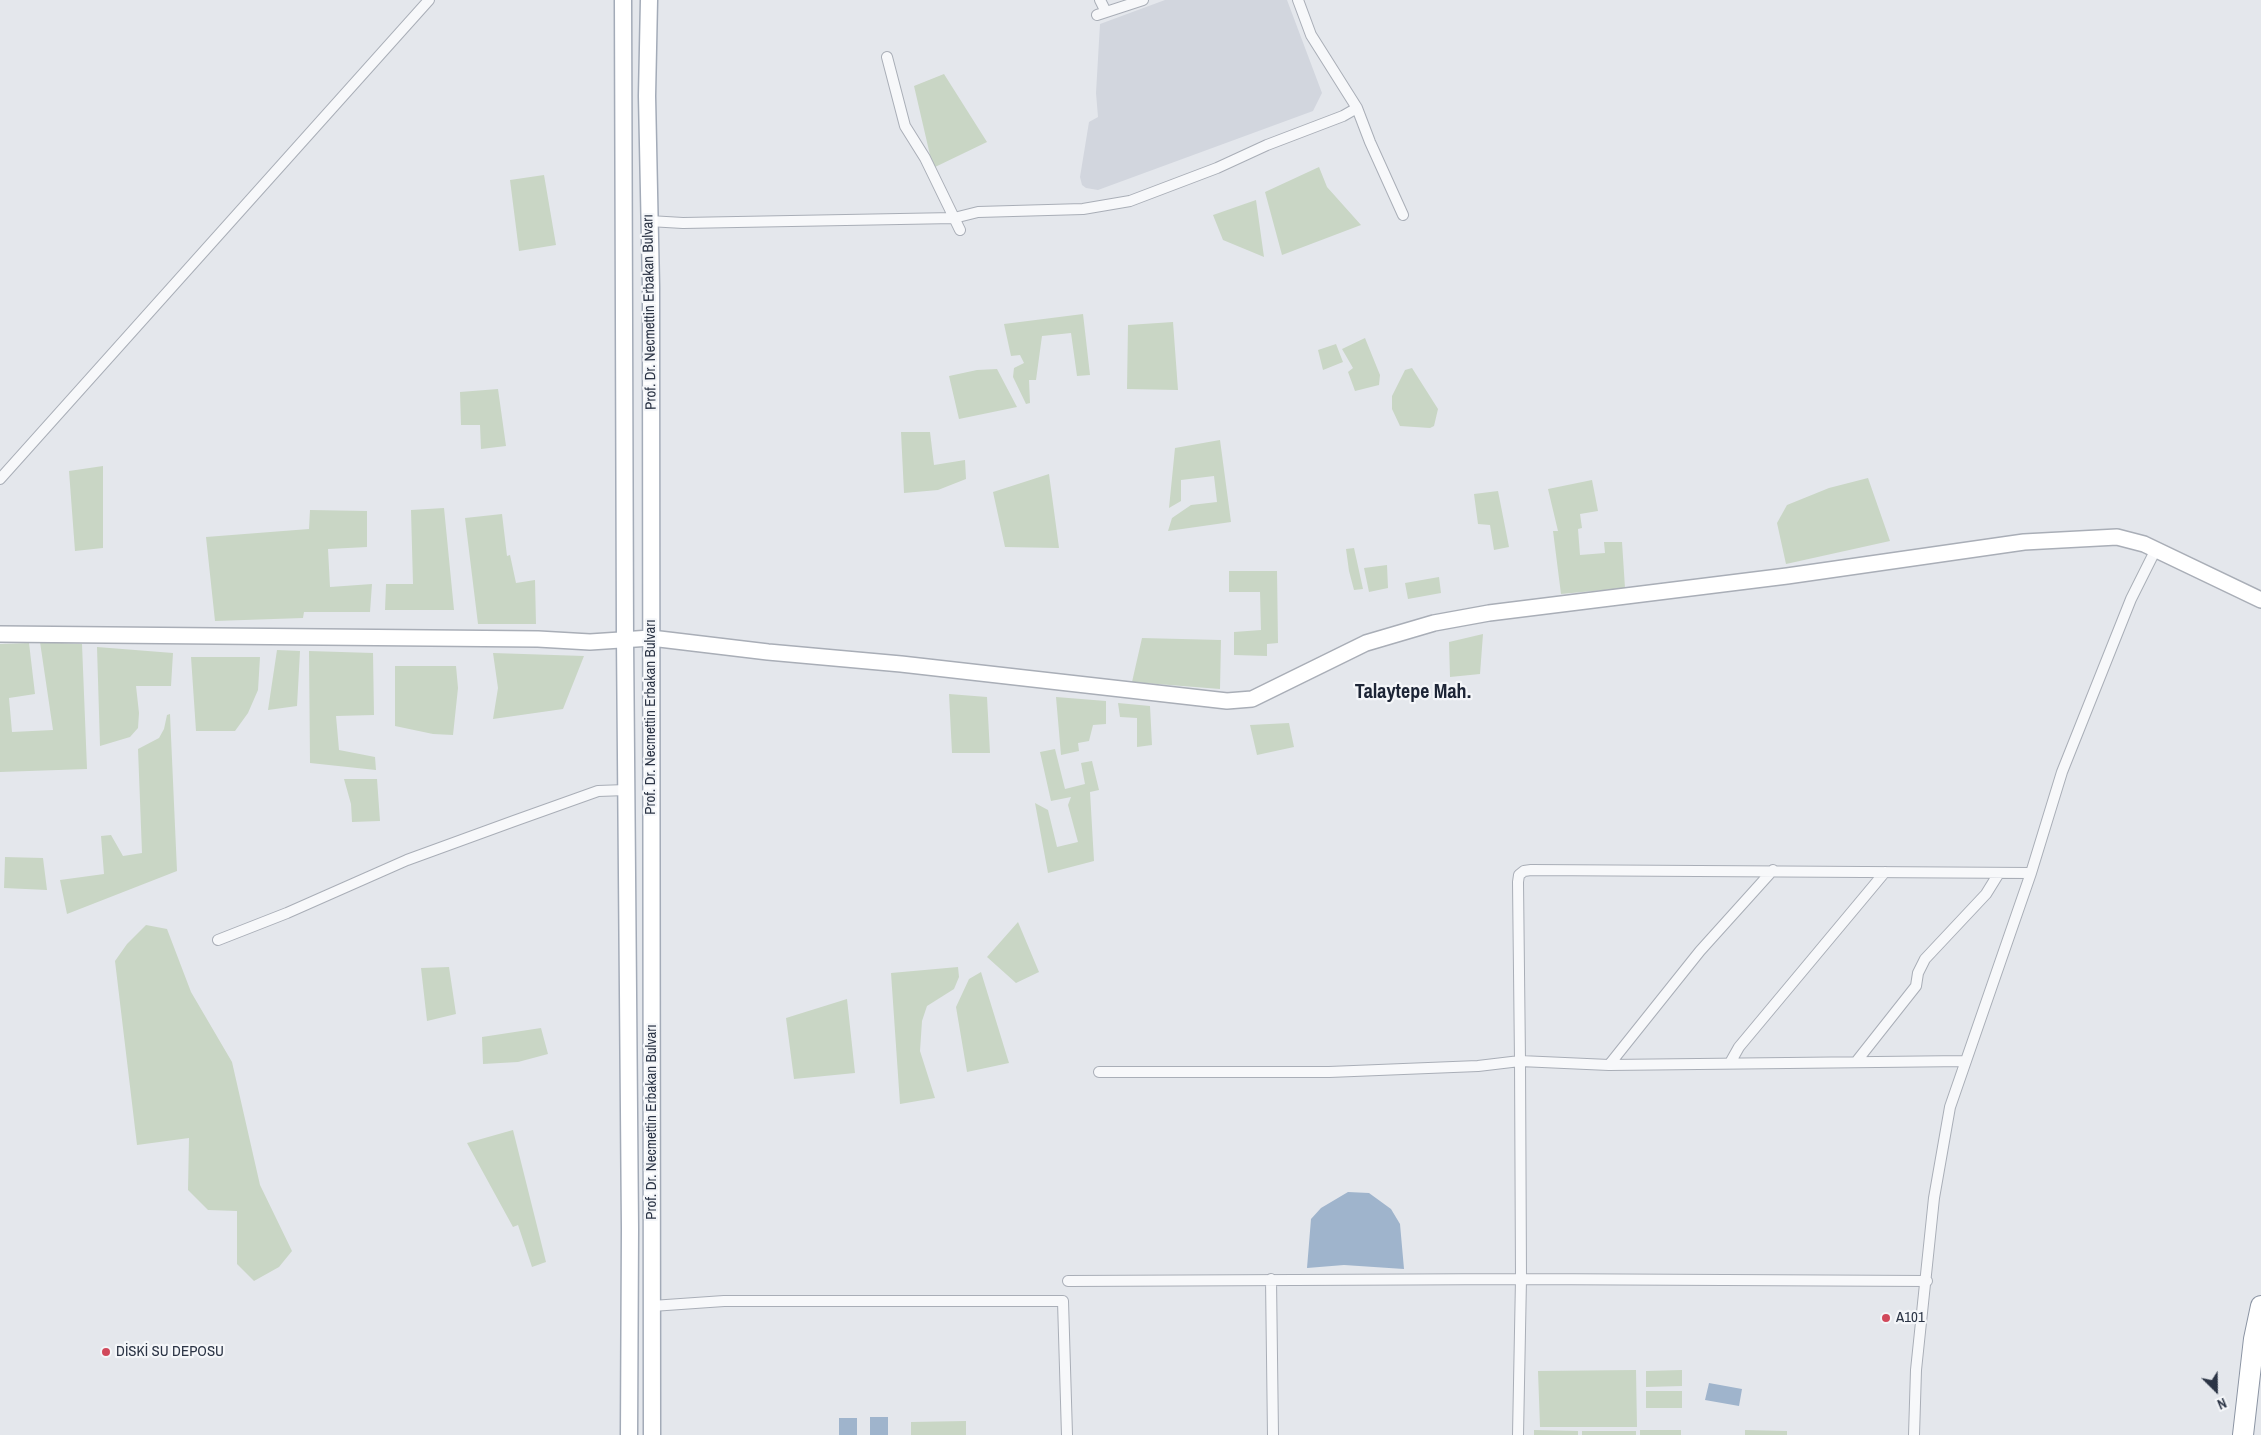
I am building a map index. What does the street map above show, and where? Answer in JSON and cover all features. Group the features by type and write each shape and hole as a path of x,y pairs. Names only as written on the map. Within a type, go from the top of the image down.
{"highway":[{"path":"2242,1435 2254,1339 2261,1306"}],"main road":[{"name":"Prof. Dr. Necmettin Erbakan Bulvarı","path":"623,0 625,638 630,1229 629,1435"},
{"name":"Prof. Dr. Necmettin Erbakan Bulvarı","path":"649,0 646,96 651,287 652,1435"}],"street":[{"path":"0,479 429,0"},
{"path":"1100,0 1102,14 1143,0"},
{"path":"1298,0 1311,35 1357,108 1403,215"},
{"path":"887,57 905,126 925,158 960,230"},
{"path":"649,221 683,223 954,218 978,212 1084,209 1130,201 1217,168 1266,145 1343,116 1357,108"},
{"path":"0,634 538,639 590,642 625,638 651,638 1227,701 1252,699 1366,643 1434,623 1489,613 1786,576 2024,542 2117,538 2144,544 2261,600"},
{"path":"1914,1435 1916,1370 1927,1281 1934,1198 1950,1107 2032,874 2062,772 2131,599 2156,549"},
{"path":"218,940 287,913 407,860 487,830 598,791 626,790"},
{"path":"1518,1435 1521,1278 1519,875 1524,871 1773,870 2032,874"},
{"path":"1609,1065 1700,951 1773,870"},
{"path":"1730,1064 1739,1047 1885,872"},
{"path":"1856,1062 1916,986 1918,973 1925,959 1986,894 1999,873"},
{"path":"1099,1072 1329,1072 1478,1066 1520,1061 1609,1065 1966,1061"},
{"path":"1068,1280 1521,1278 1927,1281"},
{"path":"1271,1279 1273,1435"},
{"path":"652,1306 724,1301 1064,1302 1067,1435"}],"shaded area":[{"path":"1165,0 1287,0 1322,93 1313,111 1098,190 1086,188 1082,185 1080,177 1089,122 1098,117 1096,93 1100,24"}],"green space":[{"path":"944,74 987,142 933,168 914,86"},
{"path":"1319,167 1327,187 1361,225 1282,255 1265,192"},
{"path":"544,175 556,245 519,251 510,180"},
{"path":"1256,200 1264,257 1223,240 1213,215"},
{"path":"1083,314 1090,375 1077,376 1071,333 1042,336 1036,380 1029,380 1030,403 1026,404 1013,377 1014,368 1024,363 1020,355 1011,356 1004,324"},
{"path":"1173,322 1178,390 1127,389 1128,325"},
{"path":"1365,338 1380,375 1379,385 1355,391 1348,372 1353,368 1342,349"},
{"path":"1336,344 1343,362 1323,370 1318,350"},
{"path":"1412,368 1438,409 1434,426 1430,428 1400,426 1392,409 1392,396 1405,370"},
{"path":"997,369 1017,407 959,419 949,376 977,370"},
{"path":"498,389 506,446 481,449 480,425 461,425 460,392"},
{"path":"901,432 930,432 934,465 965,460 966,479 938,490 904,493"},
{"path":"1220,440 1231,522 1168,531 1172,518 1191,505 1217,502 1214,476 1181,480 1181,501 1169,508 1175,448"},
{"path":"103,466 103,548 75,551 69,471"},
{"path":"1049,474 1059,548 1005,547 993,492"},
{"path":"1868,478 1890,541 1786,564 1777,523 1787,505 1829,488"},
{"path":"1592,480 1598,511 1580,514 1582,528 1578,529 1580,555 1605,553 1604,542 1622,542 1625,588 1561,594 1553,531 1558,531 1548,489"},
{"path":"1498,491 1509,547 1494,550 1490,525 1478,524 1474,494"},
{"path":"444,508 454,610 385,610 386,584 413,584 411,510"},
{"path":"310,510 367,511 367,547 328,549 330,587 372,584 370,612 304,612 303,618 215,621 206,537 309,529"},
{"path":"502,514 507,556 510,555 516,583 535,580 536,624 478,624 465,518"},
{"path":"1354,548 1363,589 1354,590 1346,549"},
{"path":"1387,565 1388,588 1369,592 1364,568"},
{"path":"1229,571 1277,571 1278,643 1267,644 1267,656 1234,655 1234,632 1261,630 1260,592 1229,592"},
{"path":"1439,577 1441,593 1408,599 1405,583"},
{"path":"1483,634 1480,674 1450,677 1449,642"},
{"path":"1142,638 1221,640 1220,689 1132,682"},
{"path":"40,642 82,644 87,769 0,772 0,644 29,643 35,694 9,698 12,732 53,730"},
{"path":"97,647 173,653 171,686 136,686 139,713 138,728 130,737 100,746"},
{"path":"277,650 300,651 297,706 268,710"},
{"path":"309,651 373,653 374,715 336,716 339,750 375,757 376,770 310,763"},
{"path":"493,653 584,656 563,709 493,719 498,688"},
{"path":"191,657 260,657 258,690 248,713 235,731 196,731"},
{"path":"395,666 456,666 458,688 453,735 433,734 395,726"},
{"path":"949,694 987,697 990,753 952,753"},
{"path":"1056,697 1106,701 1106,724 1093,725 1089,741 1078,743 1079,751 1061,755"},
{"path":"1118,703 1150,706 1152,745 1137,747 1137,718 1120,717"},
{"path":"170,714 177,871 67,914 60,880 104,874 101,836 111,835 123,856 142,853 138,749 159,738 164,729 167,715"},
{"path":"1289,723 1294,747 1257,755 1250,725"},
{"path":"1055,749 1065,789 1085,784 1081,763 1092,761 1099,790 1090,792 1094,861 1048,873 1035,803 1048,810 1057,847 1078,842 1068,805 1071,797 1051,801 1040,752"},
{"path":"344,779 377,779 380,821 352,822 351,804"},
{"path":"5,857 43,858 47,890 4,888"},
{"path":"1018,922 1039,972 1016,983 987,957"},
{"path":"146,925 167,929 191,992 232,1062 260,1185 292,1251 279,1267 254,1281 237,1264 237,1211 208,1210 188,1190 189,1138 137,1145 115,961 127,944"},
{"path":"449,967 456,1014 427,1021 421,968"},
{"path":"958,967 959,977 954,989 927,1006 922,1021 920,1051 935,1098 900,1104 891,973"},
{"path":"981,972 1009,1063 967,1072 956,1007 969,979"},
{"path":"847,999 855,1073 794,1079 786,1018"},
{"path":"541,1028 548,1054 518,1062 483,1064 482,1037"},
{"path":"513,1130 546,1262 532,1267 518,1225 513,1227 467,1143"},
{"path":"1636,1370 1637,1427 1540,1427 1538,1371"},
{"path":"1682,1370 1682,1386 1646,1387 1646,1371"},
{"path":"1646,1391 1682,1391 1682,1408 1646,1408"},
{"path":"966,1421 966,1435 911,1435 911,1422"},
{"path":"1534,1430 1578,1431 1578,1435 1534,1435"},
{"path":"1640,1430 1681,1430 1681,1435 1640,1435"},
{"path":"1745,1430 1787,1431 1787,1435 1745,1435"},
{"path":"1582,1431 1636,1431 1636,1435 1582,1435"}],"water":[{"path":"1348,1192 1369,1193 1391,1209 1400,1224 1404,1269 1344,1265 1307,1268 1311,1219 1321,1208"},
{"path":"1709,1383 1742,1389 1739,1406 1705,1400"},
{"path":"870,1417 888,1417 888,1435 870,1435"},
{"path":"839,1418 857,1418 857,1435 839,1435"}],"place":[{"name":"A101","path":"1886,1318"},
{"name":"DİSKİ SU DEPOSU","path":"106,1352"}],"district":[{"name":"Talaytepe Mah.","path":"1413,693"}]}
